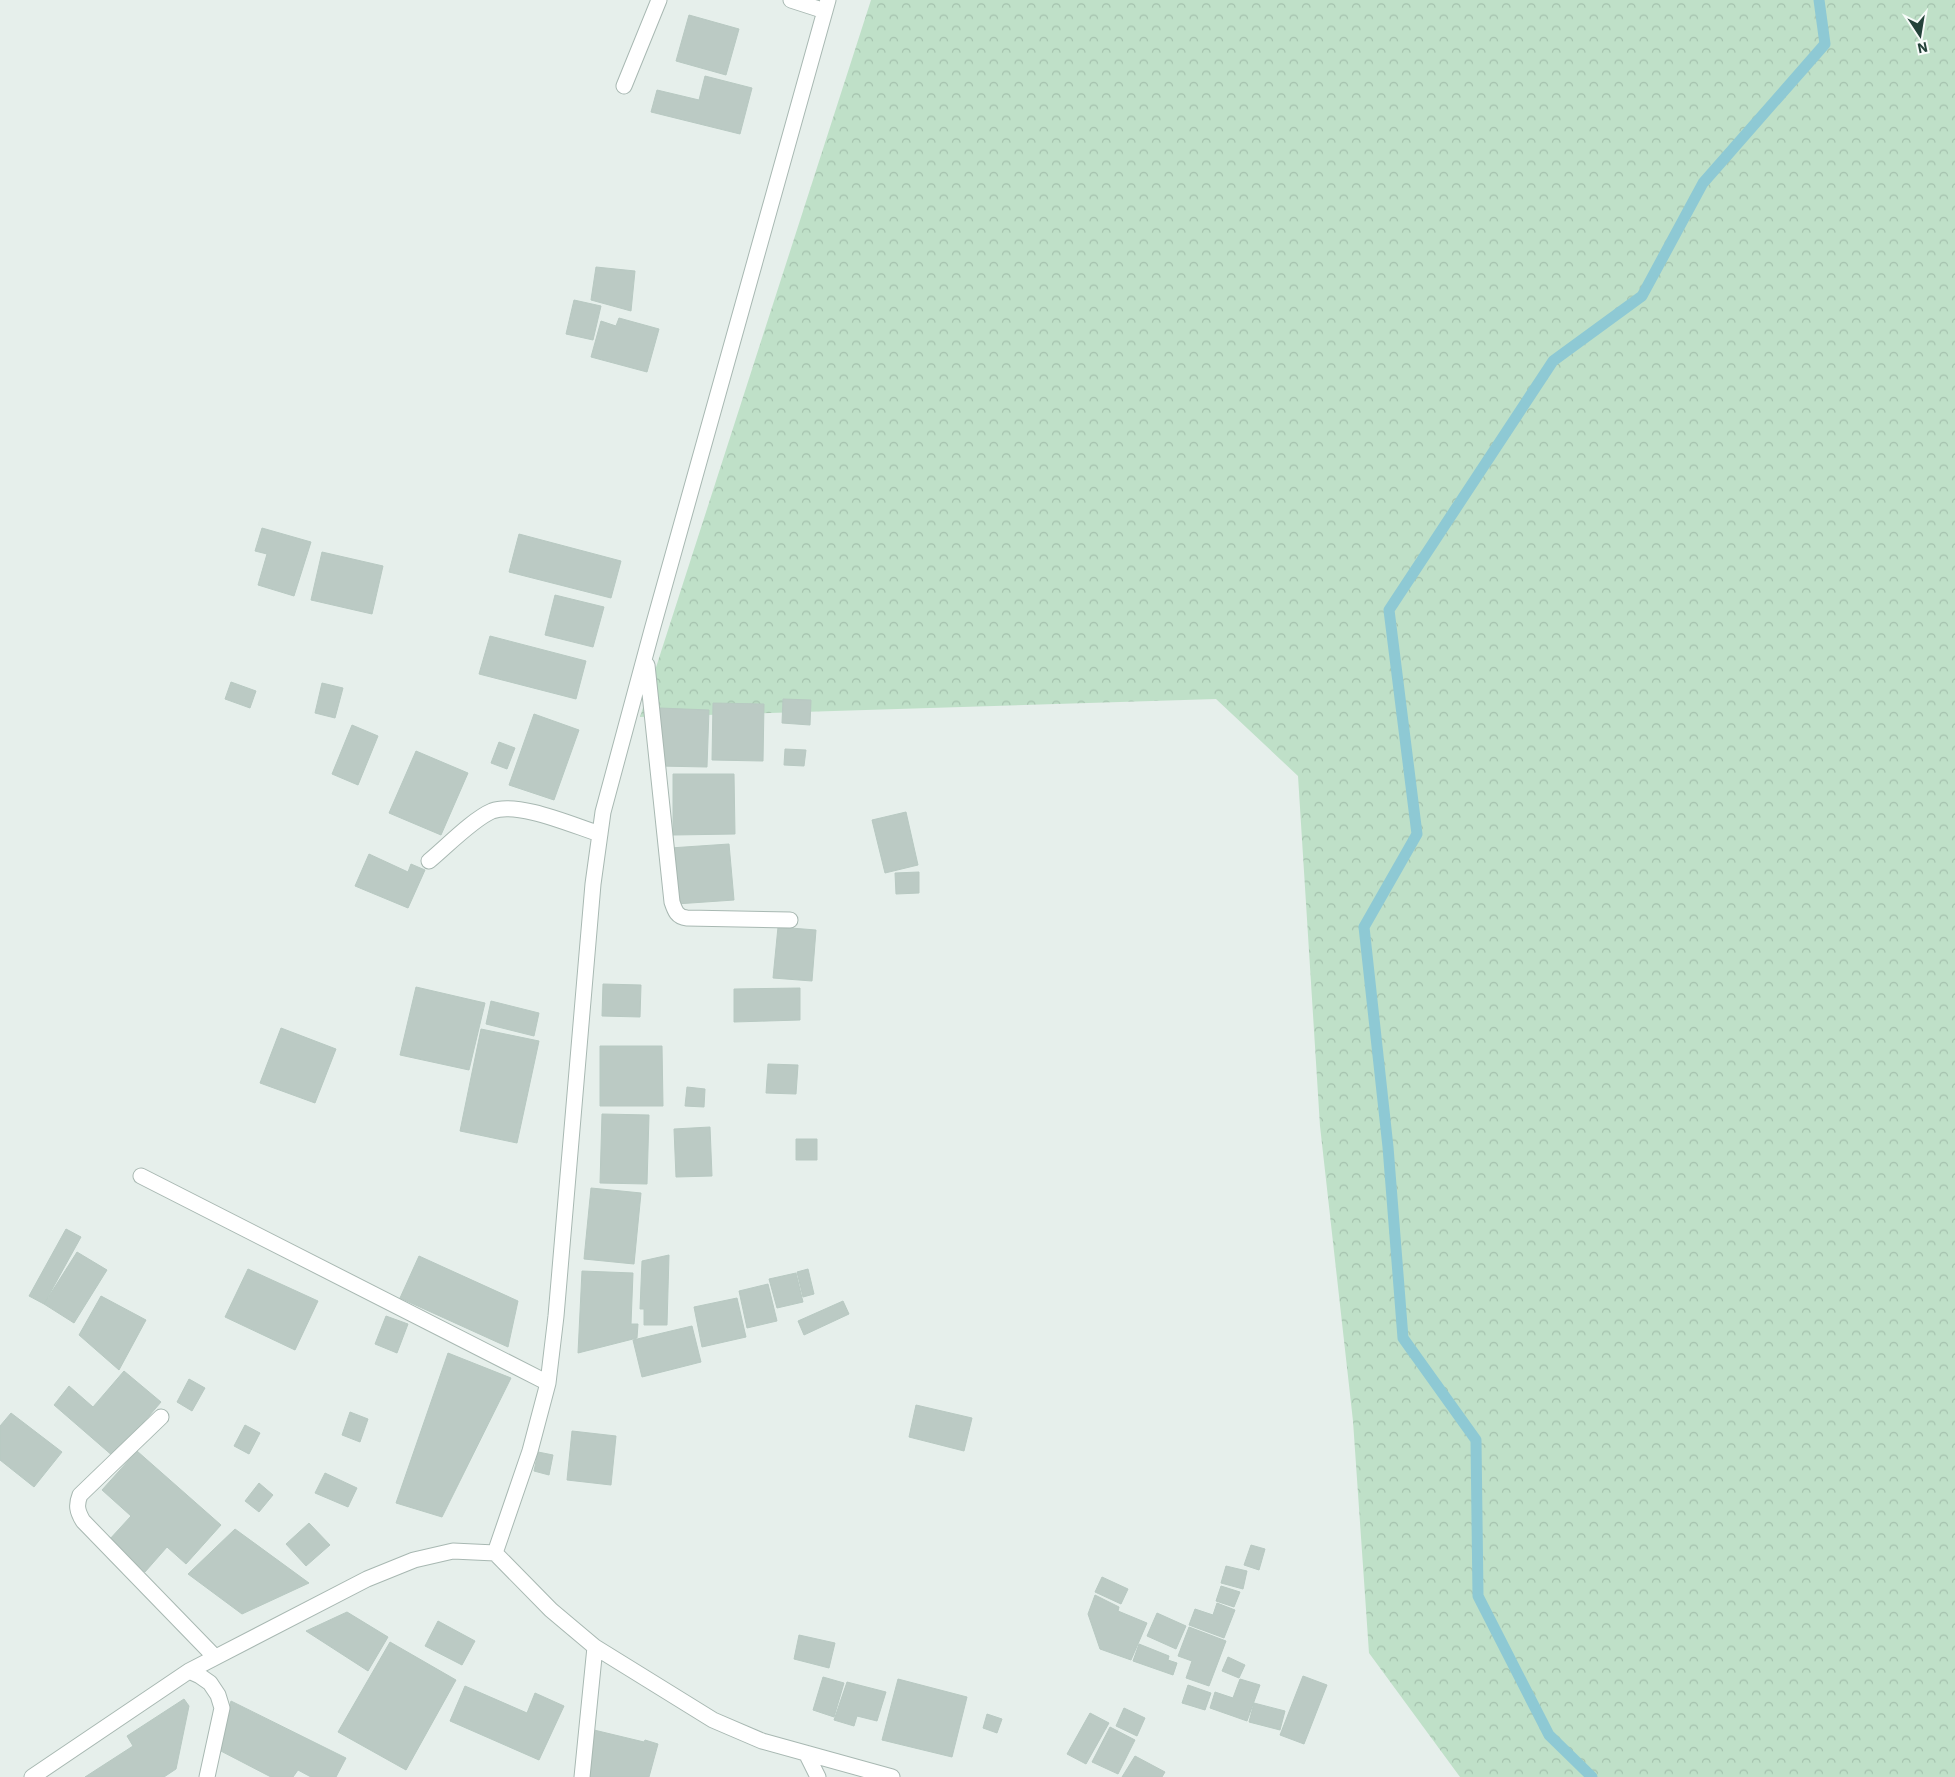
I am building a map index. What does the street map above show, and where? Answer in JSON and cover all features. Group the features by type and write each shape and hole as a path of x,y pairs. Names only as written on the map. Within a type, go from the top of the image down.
{"street":[{"path":"624,86 659,0"},
{"path":"495,1554 530,1452 548,1383 556,1316 593,884 603,812 652,630 827,6 791,0"},
{"path":"646,656 674,910 681,917 687,918 790,920"},
{"path":"429,861 479,819 493,811 507,808 526,810 600,834"},
{"path":"141,1176 548,1383"},
{"path":"161,1417 80,1495 77,1504 78,1513 83,1521 215,1657"},
{"path":"32,1777 189,1671 215,1657 367,1579 414,1560 453,1551 495,1554 551,1610 595,1647 713,1720 762,1741 892,1777"},
{"path":"582,1777 595,1647"},
{"path":"189,1671 200,1676 210,1684 218,1695 222,1708 207,1777"},
{"path":"806,1753 818,1777"}],"green space":[{"path":"871,0 1955,0 1955,1777 1460,1777 1369,1653 1353,1421 1320,1126 1298,776 1216,699 640,717"}],"building":[{"path":"689,15 739,29 726,75 676,61"},
{"path":"705,76 752,88 740,134 651,112 657,90 699,100"},
{"path":"596,267 635,271 631,311 591,300"},
{"path":"574,300 601,306 593,340 566,334"},
{"path":"619,318 659,329 647,372 591,357 601,321 616,326"},
{"path":"262,528 311,542 294,596 258,585 267,554 255,551"},
{"path":"519,534 621,561 611,598 509,572"},
{"path":"322,552 383,566 372,614 311,600"},
{"path":"555,595 604,607 593,647 545,635"},
{"path":"490,636 586,661 576,699 479,674"},
{"path":"231,682 256,691 250,708 225,699"},
{"path":"322,683 343,688 335,718 315,713"},
{"path":"783,699 811,700 810,725 782,723"},
{"path":"713,703 764,704 763,761 712,760"},
{"path":"660,708 709,710 707,767 659,766"},
{"path":"534,714 579,730 554,800 509,785"},
{"path":"352,725 378,736 358,785 332,774"},
{"path":"499,742 515,748 507,769 491,763"},
{"path":"785,749 806,750 804,766 784,765"},
{"path":"416,751 468,773 441,835 389,813"},
{"path":"673,774 734,774 735,834 673,835"},
{"path":"906,812 918,865 885,873 872,820"},
{"path":"729,844 734,900 676,904 670,848"},
{"path":"369,854 408,872 411,864 425,870 408,908 355,886"},
{"path":"919,872 919,893 896,894 895,873"},
{"path":"778,927 816,930 812,981 773,978"},
{"path":"603,984 641,985 640,1017 602,1016"},
{"path":"416,987 485,1003 469,1070 400,1055"},
{"path":"800,988 800,1020 734,1022 734,989"},
{"path":"491,1001 539,1013 534,1036 486,1024"},
{"path":"281,1028 336,1049 315,1103 260,1083"},
{"path":"481,1029 539,1041 517,1143 460,1131"},
{"path":"600,1046 662,1046 663,1106 600,1106"},
{"path":"768,1064 798,1065 796,1094 766,1093"},
{"path":"687,1087 705,1089 704,1107 685,1106"},
{"path":"602,1114 649,1115 647,1184 600,1183"},
{"path":"710,1127 712,1176 676,1177 674,1129"},
{"path":"796,1139 817,1139 817,1160 796,1160"},
{"path":"591,1188 641,1193 634,1264 584,1259"},
{"path":"66,1229 81,1237 44,1304 29,1296"},
{"path":"77,1252 107,1270 74,1323 44,1304"},
{"path":"669,1255 667,1325 644,1325 644,1309 640,1309 642,1261"},
{"path":"419,1256 518,1301 508,1347 400,1298"},
{"path":"248,1269 318,1301 295,1350 225,1317"},
{"path":"808,1269 814,1294 803,1297 797,1272"},
{"path":"582,1271 633,1273 631,1324 638,1324 637,1338 578,1353"},
{"path":"796,1273 803,1302 777,1308 769,1279"},
{"path":"768,1284 777,1321 747,1328 739,1291"},
{"path":"101,1296 146,1320 119,1370 79,1335"},
{"path":"737,1298 746,1337 702,1347 694,1307"},
{"path":"843,1301 849,1314 804,1335 798,1321"},
{"path":"386,1316 408,1324 397,1353 375,1344"},
{"path":"692,1326 701,1362 642,1377 633,1340"},
{"path":"448,1353 511,1378 442,1517 396,1503"},
{"path":"124,1371 161,1402 114,1457 54,1405 69,1386 93,1407"},
{"path":"189,1379 205,1388 192,1411 177,1402"},
{"path":"916,1405 972,1418 964,1451 909,1437"},
{"path":"350,1412 368,1419 360,1442 342,1435"},
{"path":"11,1413 62,1452 34,1487 0,1460 0,1426"},
{"path":"245,1425 260,1433 249,1454 234,1446"},
{"path":"572,1431 616,1436 611,1485 567,1480"},
{"path":"137,1451 221,1525 186,1564 167,1547 145,1572 109,1540 131,1516 102,1490"},
{"path":"538,1452 553,1455 549,1475 534,1471"},
{"path":"325,1473 357,1488 348,1507 315,1493"},
{"path":"259,1483 273,1495 259,1512 245,1501"},
{"path":"309,1523 330,1545 306,1566 286,1544"},
{"path":"235,1529 309,1583 242,1614 188,1574"},
{"path":"1251,1545 1265,1549 1259,1570 1244,1565"},
{"path":"1226,1566 1247,1571 1243,1589 1221,1583"},
{"path":"1102,1577 1128,1589 1121,1604 1095,1592"},
{"path":"1221,1586 1240,1592 1234,1607 1216,1601"},
{"path":"1095,1595 1119,1607 1118,1611 1147,1623 1131,1660 1100,1649 1088,1614"},
{"path":"1217,1603 1235,1610 1224,1638 1189,1625 1195,1609 1213,1615"},
{"path":"347,1612 388,1637 368,1671 306,1631"},
{"path":"1157,1613 1186,1626 1176,1649 1147,1636"},
{"path":"438,1621 475,1641 462,1665 425,1646"},
{"path":"1189,1627 1226,1641 1209,1686 1186,1678 1192,1661 1178,1656"},
{"path":"799,1635 835,1643 829,1668 794,1659"},
{"path":"390,1642 456,1680 406,1770 338,1732"},
{"path":"1139,1644 1169,1656 1168,1660 1177,1663 1173,1675 1133,1661"},
{"path":"1228,1657 1245,1665 1239,1678 1222,1671"},
{"path":"1303,1676 1327,1685 1304,1744 1280,1735"},
{"path":"823,1677 844,1683 834,1717 813,1710"},
{"path":"898,1679 967,1697 952,1757 882,1740"},
{"path":"1240,1679 1260,1685 1247,1721 1210,1708 1215,1692 1233,1698"},
{"path":"847,1682 886,1692 877,1721 857,1716 854,1726 834,1720"},
{"path":"1188,1685 1211,1693 1205,1710 1182,1703"},
{"path":"465,1686 527,1713 535,1693 564,1706 539,1760 450,1721"},
{"path":"184,1699 189,1706 176,1769 164,1777 85,1777 133,1746 127,1736"},
{"path":"231,1701 346,1758 336,1777 311,1777 298,1770 293,1777 271,1777 217,1749"},
{"path":"1254,1703 1285,1711 1280,1730 1249,1722"},
{"path":"1124,1708 1145,1718 1137,1736 1116,1726"},
{"path":"1090,1713 1109,1723 1086,1764 1067,1754"},
{"path":"987,1714 1002,1719 997,1733 983,1728"},
{"path":"1110,1727 1135,1740 1118,1774 1092,1762"},
{"path":"594,1730 658,1744 649,1777 584,1777"},
{"path":"1135,1756 1165,1772 1162,1777 1122,1777"}],"waterway":[{"path":"1592,1777 1549,1735 1478,1596 1476,1440 1403,1338 1388,1147 1364,927 1417,834 1389,610 1553,361 1642,296 1703,183 1825,44 1819,0"}]}
